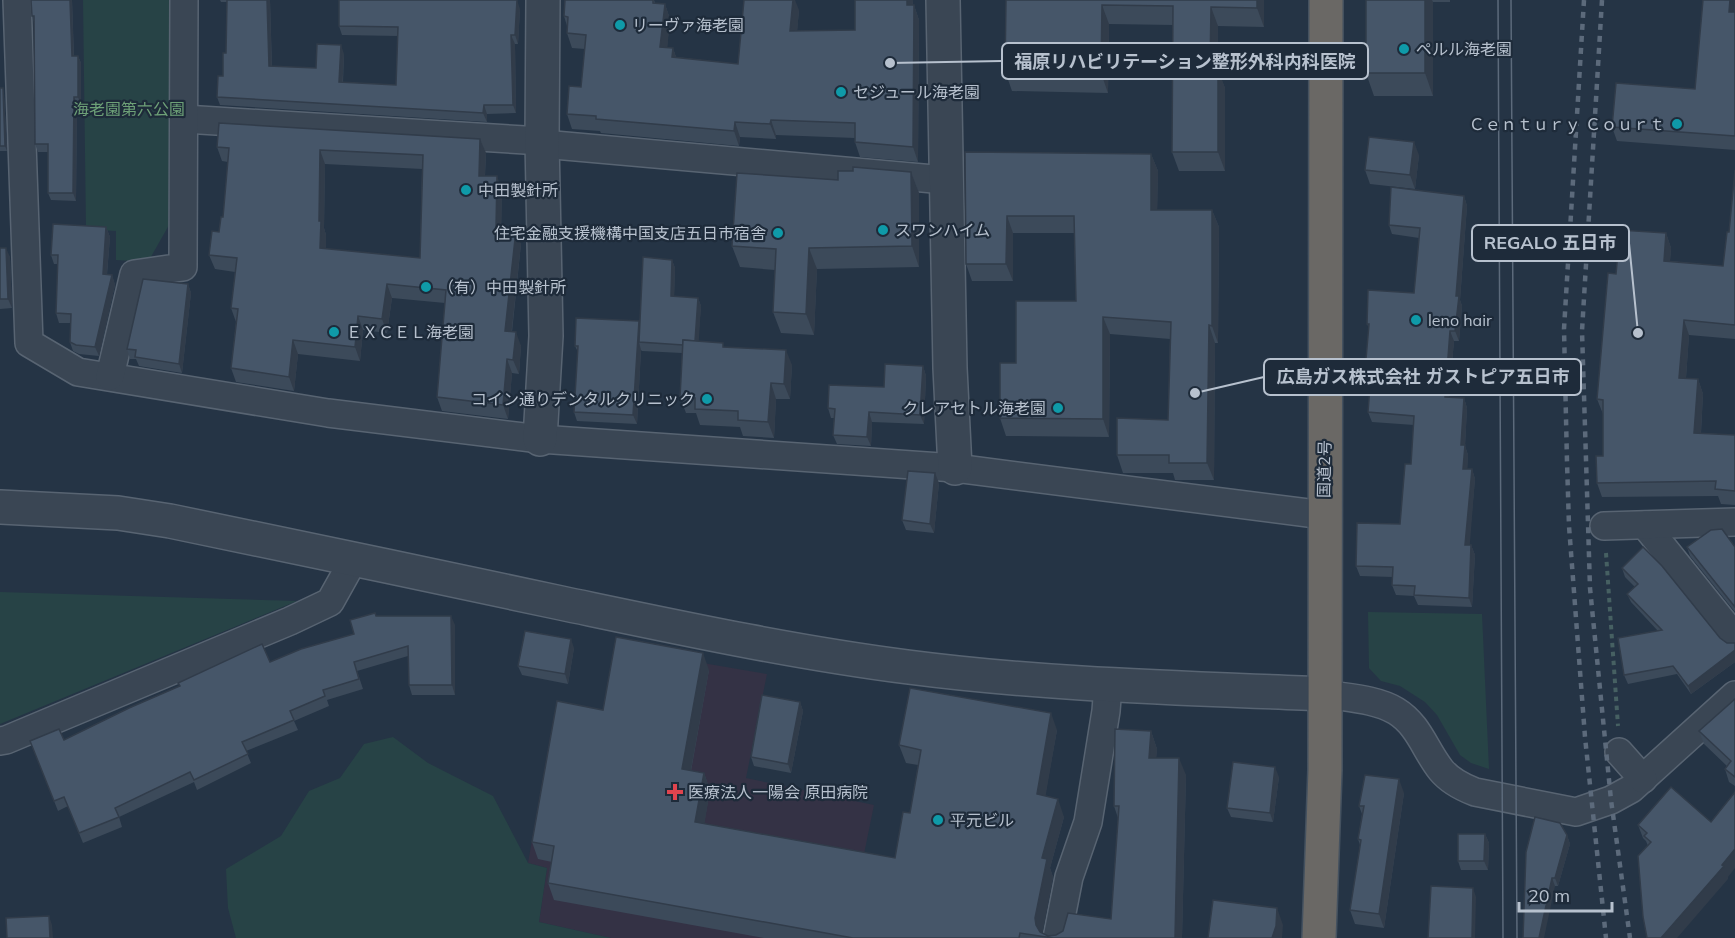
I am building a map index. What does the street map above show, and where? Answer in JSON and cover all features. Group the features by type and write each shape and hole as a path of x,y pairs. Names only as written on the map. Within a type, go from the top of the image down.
{"highway":[{"name":"国道2号","path":"1319,938 1325,770 1326,0"}],"street":[{"path":"17,0 29,343 78,372 328,412 540,439 956,468 1324,515"},
{"path":"110,376 134,274 183,267 184,0"},
{"path":"540,439 546,336 542,141 543,0"},
{"path":"943,0 950,368 956,468"},
{"path":"184,119 542,141 554,145 945,180"},
{"path":"0,507 118,513 170,521 713,635 811,653 1008,678 1324,694 1381,704 1397,712 1412,725 1441,770 1452,781 1475,792 1576,812 1631,789 1735,695"},
{"path":"1604,526 1735,522"},
{"path":"1645,525 1735,637"},
{"path":"0,741 280,626 330,602 354,559"},
{"path":"1057,938 1069,878 1088,822 1106,711 1108,684"},
{"path":"1619,752 1643,779"}],"path":[{"path":"1604,526 1619,752"}],"shaded area":[{"name":"医療法人一陽会 原田病院","path":"621,649 767,674 746,778 874,805 863,859 914,938 611,938 539,922 547,868 528,863 554,715 607,723"}],"green space":[{"name":"海老園第六公園","path":"83,0 173,0 173,218 148,262 116,260 116,231 86,229"},
{"path":"0,592 297,601 0,724"},
{"path":"1368,612 1482,614 1489,769 1471,763 1460,755 1437,715 1425,702 1400,686 1381,681 1369,668"},
{"path":"393,737 428,763 493,796 528,863 547,868 539,922 611,938 236,938 228,908 226,869 281,836 309,791 340,778 364,744"}],"building":[{"path":"31,0 70,0 72,56 78,56 78,97 74,97 73,193 48,193 48,144 35,144 34,16 32,16"},
{"path":"227,0 267,0 269,66 316,68 317,44 341,45 339,82 396,85 398,27 339,26 339,0 517,0 515,35 511,35 513,105 484,105 483,113 217,97 218,76 223,76 223,53 226,53"},
{"path":"565,0 653,0 653,3 665,4 660,47 673,48 672,57 738,64 744,0 793,0 790,31 855,30 855,0 907,0 907,5 914,5 913,147 855,142 855,123 771,120 770,124 735,122 734,131 596,119 596,116 567,114 569,86 581,87 586,35 567,33 568,17 564,16"},
{"path":"1006,0 1257,0 1257,8 1211,7 1210,69 1218,69 1218,152 1172,152 1173,6 1102,5 1101,73 1005,71"},
{"name":"ペルル海老園","path":"1366,0 1425,0 1425,73 1366,73"},
{"path":"1703,0 1730,0 1729,12 1735,12 1735,136 1612,127 1616,83 1695,89"},
{"path":"0,88 3,88 5,146 0,146"},
{"path":"219,123 480,139 479,176 497,176 496,228 516,230 505,331 516,332 513,360 507,359 503,405 437,397 446,290 387,284 382,319 358,316 355,347 293,340 289,377 231,368 238,309 231,308 237,258 209,255 212,231 219,232 221,217 223,217 229,148 217,147","holes":["320,150 423,155 420,258 320,248"]},
{"path":"1369,137 1414,142 1410,175 1365,170"},
{"path":"965,152 1151,154 1151,210 1212,210 1212,326 1209,325 1207,463 1169,463 1169,455 1117,455 1117,418 1168,420 1171,322 1103,317 1103,419 1000,418 1000,363 1016,363 1016,301 1076,301 1074,216 1007,216 1006,264 966,264"},
{"path":"853,167 911,172 912,246 809,248 806,314 773,312 776,249 732,246 737,173 838,180 838,171 853,171"},
{"path":"1735,170 1735,325 1684,320 1679,378 1698,379 1694,433 1735,435 1735,491 1715,489 1716,481 1597,483 1596,456 1603,456 1603,400 1597,399 1608,273 1616,274 1620,230 1666,233 1664,261 1723,266"},
{"path":"1391,187 1464,196 1456,296 1459,296 1455,331 1450,331 1445,397 1464,398 1461,445 1465,445 1463,469 1472,469 1465,545 1471,545 1469,598 1414,595 1415,586 1392,585 1393,567 1356,566 1357,523 1400,524 1405,464 1411,464 1414,416 1368,412 1372,360 1366,359 1369,324 1367,324 1368,290 1414,293 1420,228 1389,225"},
{"path":"53,224 106,227 103,274 112,275 95,347 70,342 71,314 56,313 58,255 51,255"},
{"path":"0,248 6,248 8,299 0,299"},
{"path":"643,257 672,260 671,296 698,298 695,341 683,340 683,345 639,342"},
{"path":"143,279 188,284 179,364 135,357 136,350 127,349"},
{"path":"576,318 639,321 633,415 574,412 578,346 575,346"},
{"path":"683,340 723,343 723,347 786,350 784,384 771,383 768,422 738,420 738,411 695,409 695,398 680,397"},
{"path":"885,364 923,366 920,415 869,412 867,437 833,435 835,409 828,408 829,385 884,387"},
{"path":"908,471 935,473 930,524 902,520"},
{"path":"1722,529 1735,547 1735,607 1687,547 1711,530"},
{"path":"1643,547 1662,566 1720,638 1727,643 1735,643 1735,650 1688,686 1673,666 1624,675 1618,638 1662,630 1627,594 1638,584 1622,568"},
{"path":"375,613 376,616 451,616 452,685 409,685 408,646 354,662 359,679 323,690 325,696 290,711 294,720 242,742 248,754 194,780 190,772 115,808 119,817 79,833 64,797 54,801 30,741 59,729 64,740 180,686 178,683 262,644 270,662 301,649 354,634 350,620"},
{"path":"525,631 571,639 565,674 518,666"},
{"path":"616,637 703,653 682,769 704,773 695,822 895,858 903,812 910,813 921,750 899,745 910,688 1051,713 1037,794 1058,799 1042,858 1047,859 1035,918 1040,932 1048,936 1063,931 1068,913 1111,919 1119,806 1114,806 1115,729 1151,731 1149,758 1179,758 1175,938 1053,938 1020,933 1019,938 853,938 548,883 554,846 532,842 557,701 603,710"},
{"path":"762,695 800,702 788,764 751,757"},
{"path":"1735,699 1735,777 1725,769 1731,761 1699,731"},
{"path":"1233,762 1275,767 1270,813 1227,808"},
{"path":"1365,775 1399,779 1379,914 1350,910 1361,840 1358,839 1364,806 1359,806"},
{"path":"1671,787 1711,822 1735,792 1735,849 1722,865 1724,866 1661,938 1647,938 1638,856 1651,842 1644,836 1647,833 1638,825"},
{"path":"1535,817 1560,823 1567,835 1555,878 1552,878 1539,938 1523,938 1526,852"},
{"path":"1458,834 1485,834 1484,861 1458,861"},
{"path":"1431,886 1473,888 1472,938 1428,938"},
{"path":"1213,900 1277,908 1276,926 1272,938 1208,938"},
{"path":"49,916 50,938 7,938 6,918"}],"tram line":[{"path":"1498,0 1503,938"},
{"path":"1511,0 1517,938"}],"railway":[{"path":"1584,0 1564,329 1567,462 1569,526 1585,737 1606,938"},
{"path":"1602,0 1582,331 1590,588 1611,800 1630,938"}],"place":[{"name":"リーヴァ海老園","path":"620,25"},
{"name":"ペルル海老園","path":"1404,49"},
{"name":"福原リハビリテーション整形外科内科医院","path":"890,63"},
{"name":"セジュール海老園","path":"841,92"},
{"name":"Ｃｅｎｔｕｒｙ Ｃｏｕｒｔ","path":"1677,124"},
{"name":"中田製針所","path":"466,190"},
{"name":"スワンハイム","path":"883,230"},
{"name":"住宅金融支援機構中国支店五日市宿舎","path":"778,233"},
{"name":"（有）中田製針所","path":"426,287"},
{"name":"leno hair","path":"1416,320"},
{"name":"ＥＸＣＥＬ海老園","path":"334,332"},
{"name":"REGALO 五日市","path":"1638,333"},
{"name":"広島ガス株式会社 ガストピア五日市","path":"1195,393"},
{"name":"コイン通りデンタルクリニック","path":"707,399"},
{"name":"クレアセトル海老園","path":"1058,408"},
{"name":"医療法人一陽会 原田病院","path":"675,792"},
{"name":"平元ビル","path":"938,820"}]}
